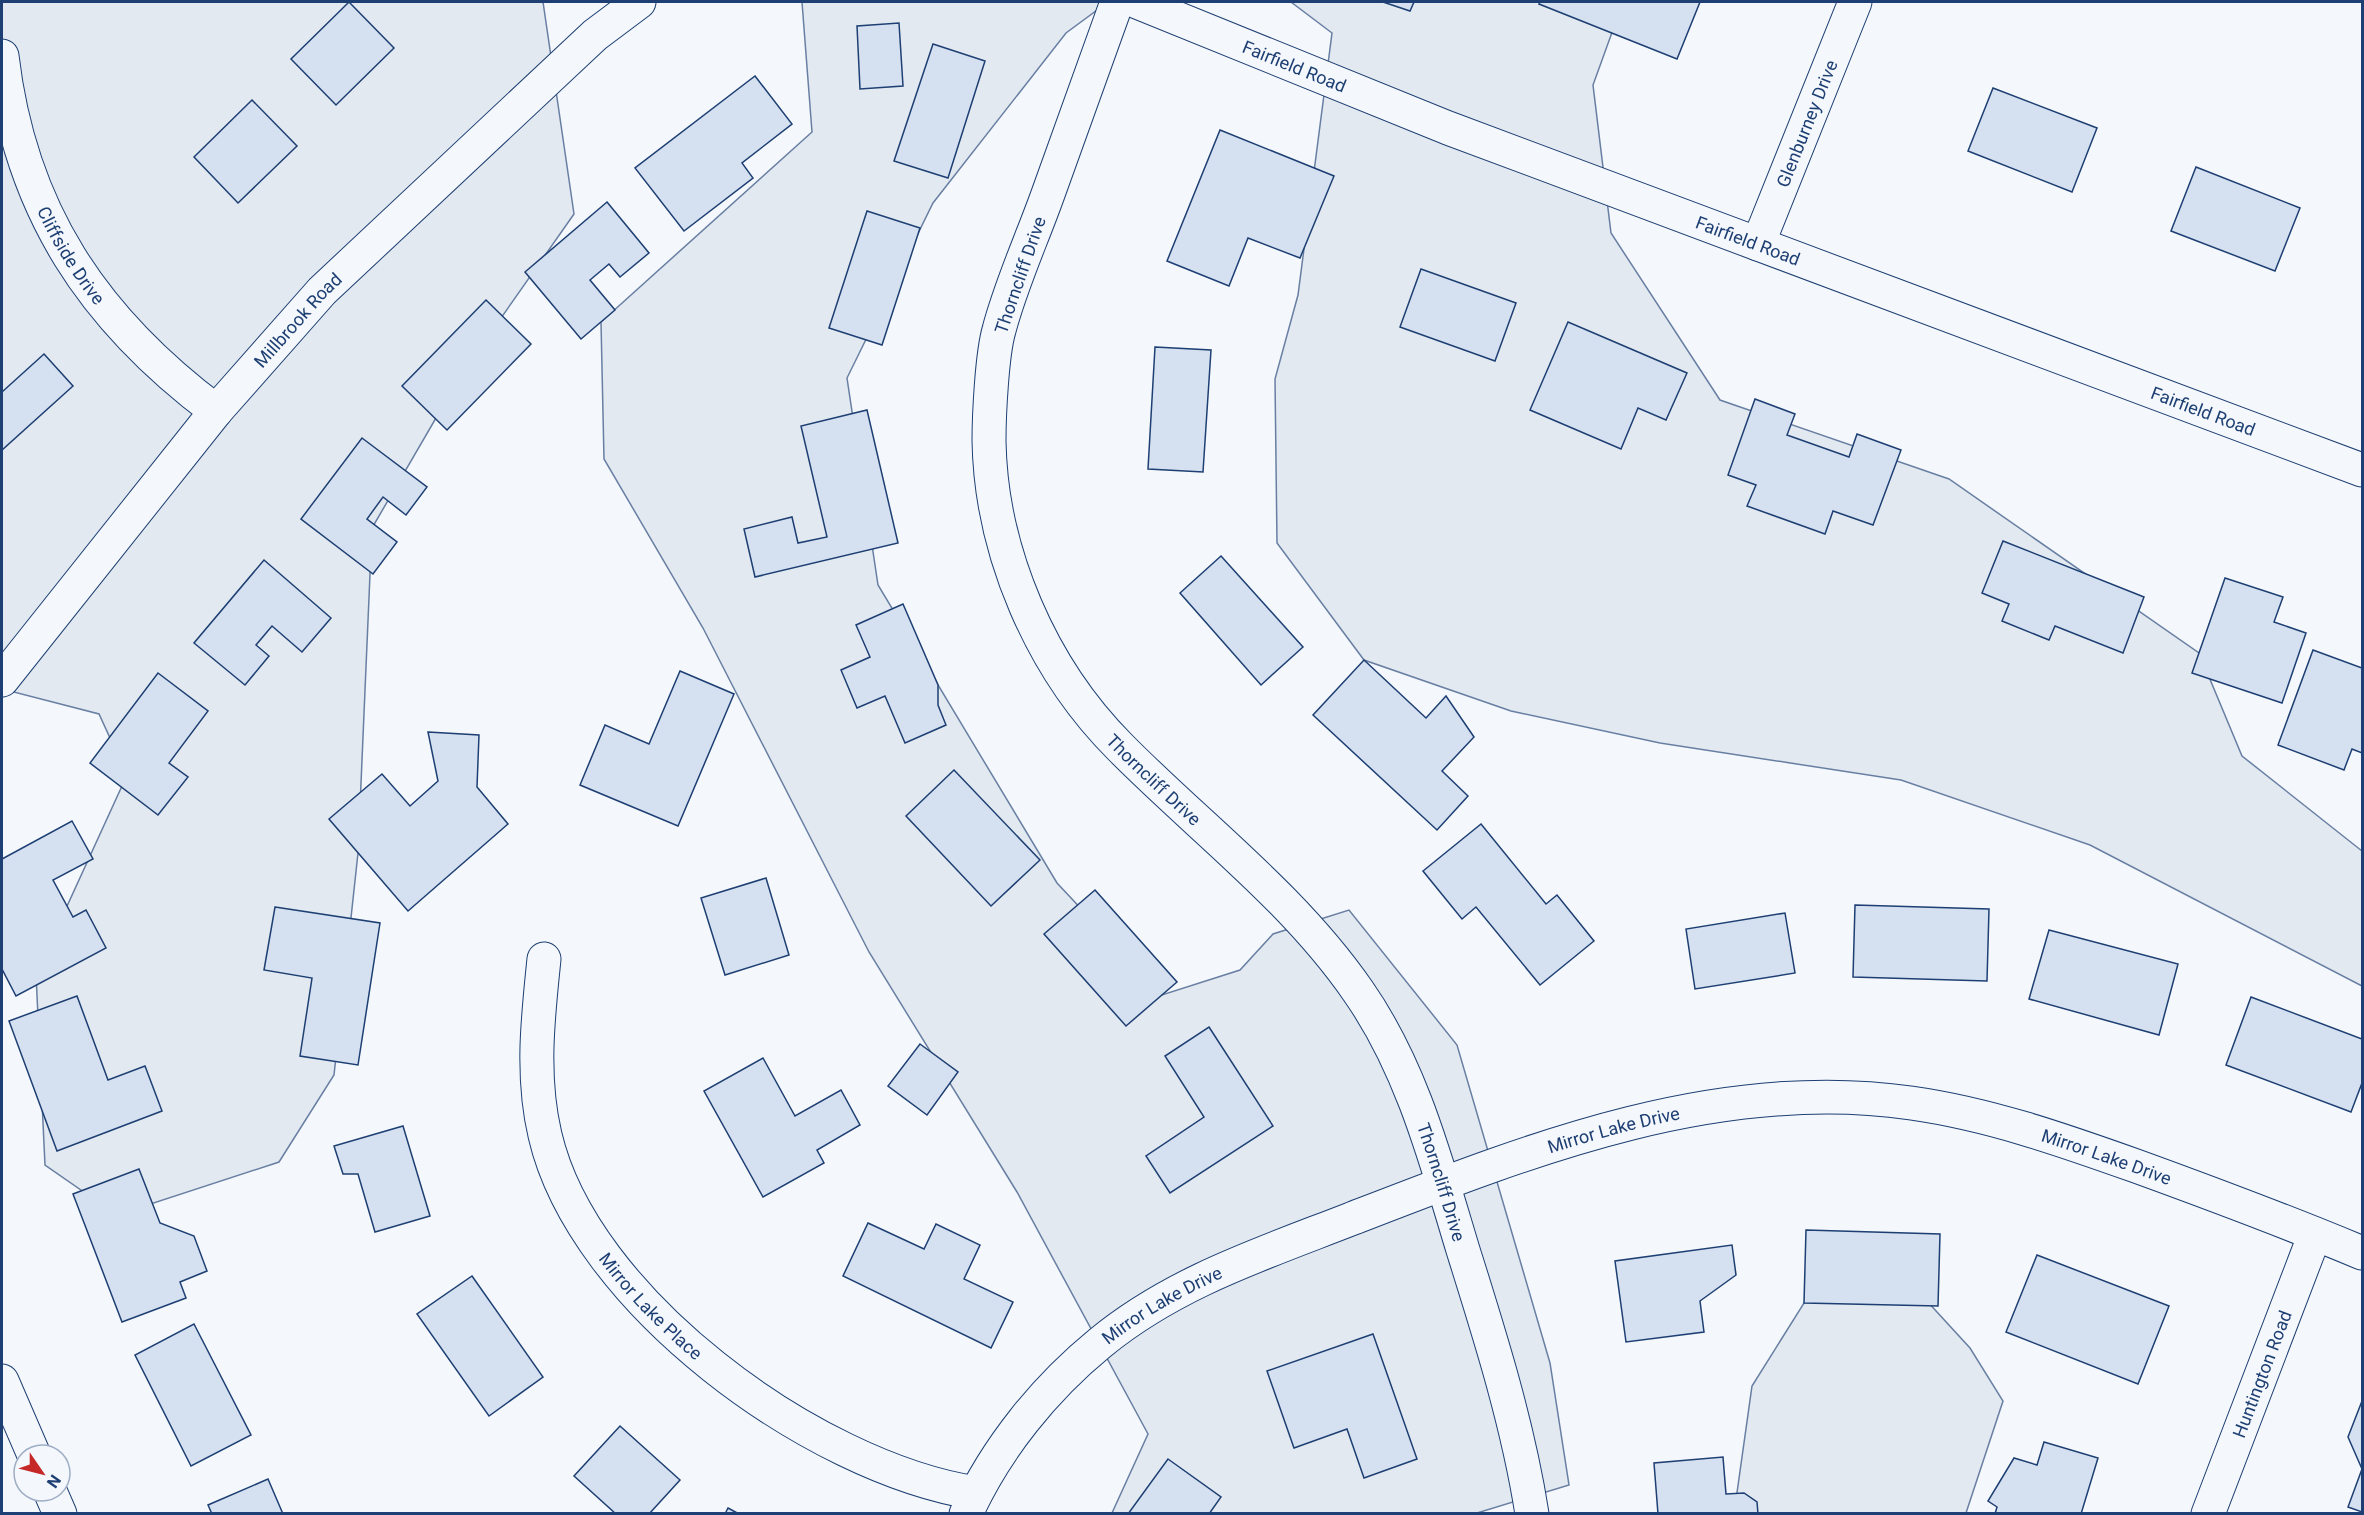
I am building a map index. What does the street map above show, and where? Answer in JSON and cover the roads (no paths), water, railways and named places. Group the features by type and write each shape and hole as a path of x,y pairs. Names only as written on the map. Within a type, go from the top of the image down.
{"street":[{"name":"Millbrook Road","path":"2,680 216,411 322,291 595,35 639,2"},
{"name":"Thorncliff Drive","path":"1117,2 998,333 989,438 993,490 1003,541 1020,592 1054,662 1084,706 1118,746 1308,929 1358,991 1385,1035 1419,1107 1477,1292 1525,1469 1532,1514"},
{"name":"Fairfield Road","path":"1137,2 1448,128 2362,470"},
{"name":"Glenburney Drive","path":"1758,244 1855,2"},
{"name":"Cliffside Drive","path":"2,56 6,93 18,144 35,193 72,263 102,305 137,345 176,381 216,411"},
{"name":"Mirror Lake Place","path":"544,958 535,1046 545,1135 575,1209 590,1236 621,1279 675,1336 738,1385 804,1427 874,1462 949,1489 971,1503"},
{"name":"Mirror Lake Drive","path":"971,1503 1010,1438 1043,1398 1100,1343 1165,1298 1211,1273 1443,1183 1546,1146 1673,1112 1752,1101 1830,1097 1909,1103 1986,1117 2072,1143 2260,1211 2362,1253"},
{"name":"Huntington Road","path":"2208,1514 2315,1234"},
{"path":"2,1381 29,1443"}]}
